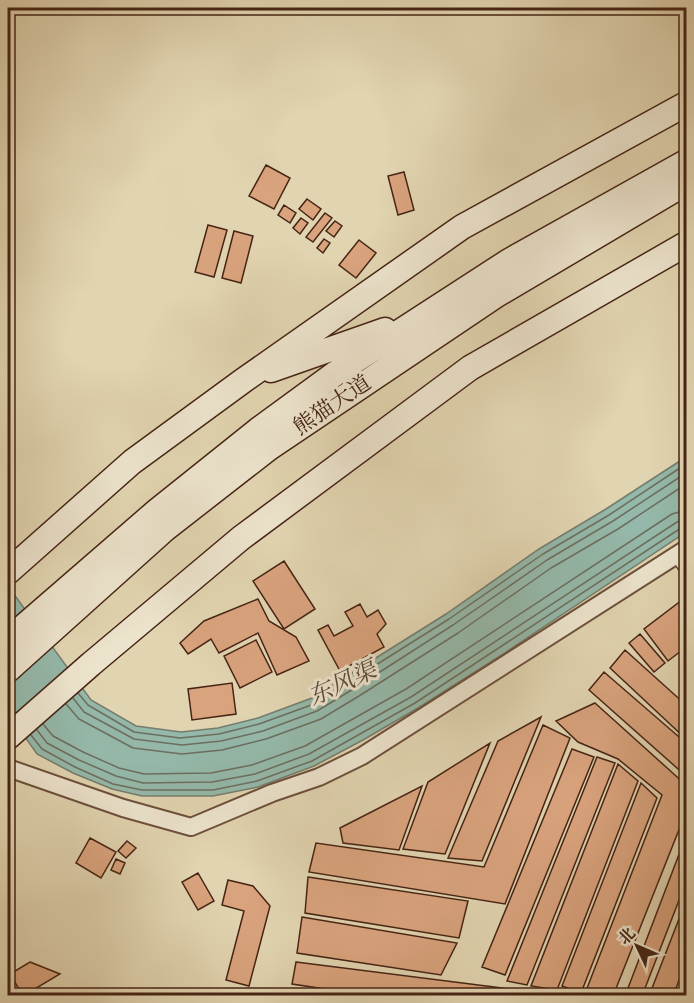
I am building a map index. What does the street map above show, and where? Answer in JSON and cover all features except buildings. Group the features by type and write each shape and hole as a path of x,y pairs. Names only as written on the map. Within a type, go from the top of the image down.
{"street":[{"path":"15,565 132,462 462,226 687,104"},
{"name":"熊猫大道","path":"8,670 51,618 158,510 258,430 336,373 509,261 687,162"},
{"name":"熊猫大道","path":"8,640 51,618 268,448 495,296 687,183"},
{"path":"9,736 241,538 470,368 687,244"},
{"path":"244,380 421,318"},
{"path":"8,768 123,808 191,827 272,793 318,777 362,756 681,553"}],"lane":[{"path":"681,553 687,572"}],"water":[{"name":"东风渠","path":"686,457 686,532 418,708 314,766 258,787 213,796 142,796 112,789 73,773 37,754 8,713 8,586 91,700 136,726 181,732 218,728 258,718 312,698 446,614 539,549"}]}
